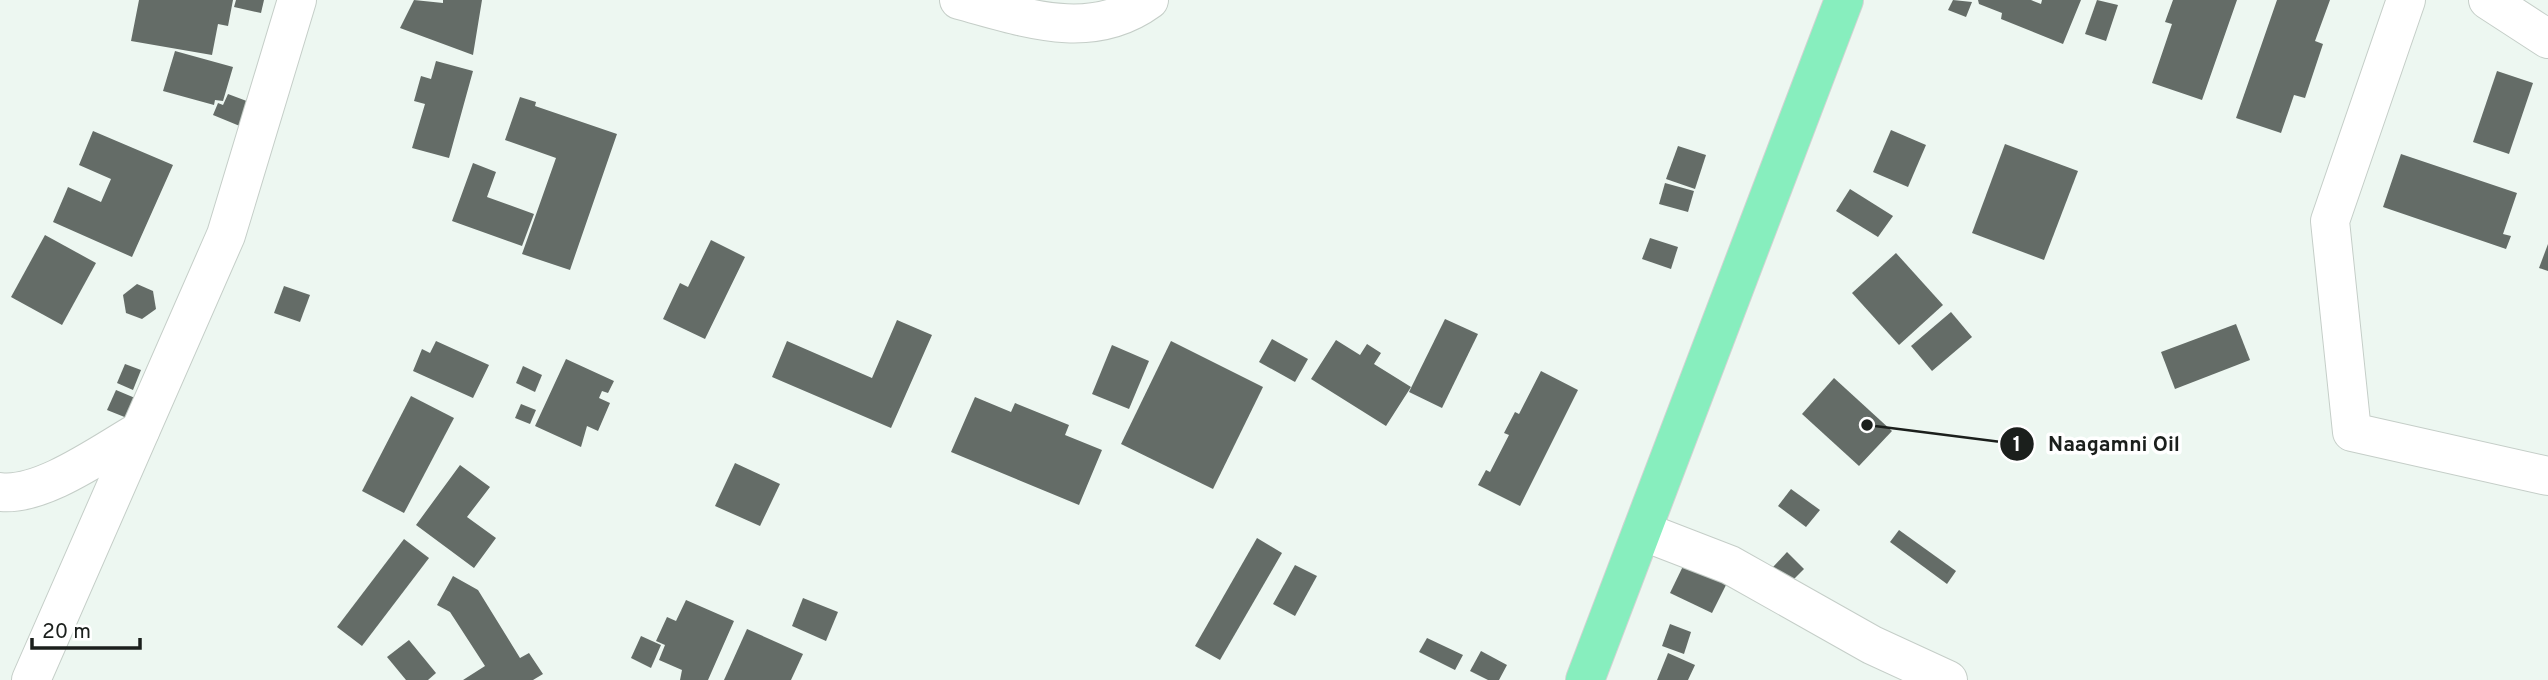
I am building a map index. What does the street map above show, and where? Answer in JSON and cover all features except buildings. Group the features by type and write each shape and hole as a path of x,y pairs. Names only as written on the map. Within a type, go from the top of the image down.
{"main road":[{"path":"1585,680 1844,0"}],"street":[{"path":"31,680 226,235 297,0"},
{"path":"959,0 1040,22 1084,24 1128,15 1149,0"},
{"path":"2406,0 2330,221 2352,432 2548,476"},
{"path":"2488,0 2548,38"},
{"path":"0,492 10,493 50,482 140,431"},
{"path":"1643,531 1730,565 1872,645 1948,680"}],"place":[{"name":"Naagamni Oil","path":"1867,425"}]}
